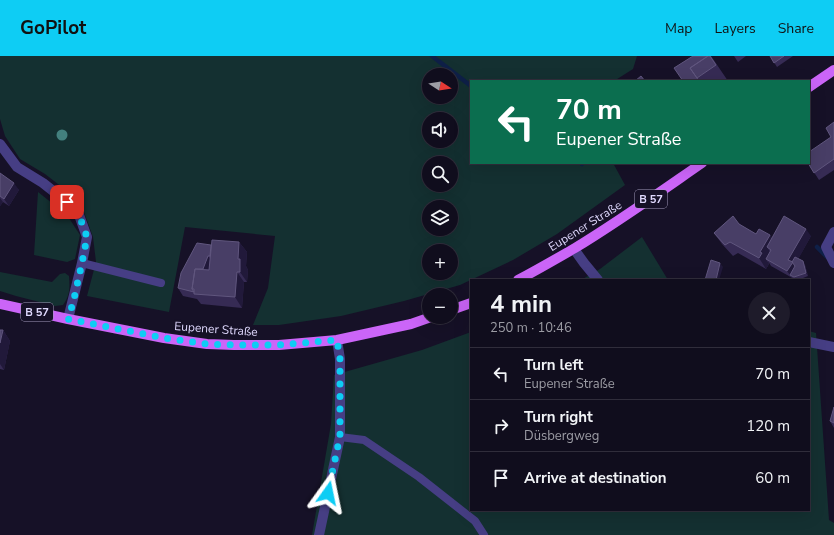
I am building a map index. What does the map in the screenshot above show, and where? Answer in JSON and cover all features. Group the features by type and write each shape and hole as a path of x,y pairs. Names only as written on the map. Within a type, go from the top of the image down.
{"main road":[{"path":"810,86 834,70"},
{"name":"Eupener Straße","path":"520,279 574,249 701,164"},
{"path":"458,307 470,302"},
{"name":"Eupener Straße","path":"0,304 164,338 207,344 279,345 337,340 411,324 422,320"}],"street":[{"path":"0,144 17,167 43,183 67,202 79,215 87,237 73,303 68,319"},
{"path":"834,232 826,247 834,264"},
{"path":"574,249 584,264 597,279"},
{"path":"320,535 340,436 340,359 337,340"},
{"path":"810,342 834,347"}],"lane":[{"path":"82,263 161,283"},
{"path":"340,436 364,440 419,477 475,521 484,535"}],"green space":[{"path":"0,56 637,56 633,69 616,80 470,80 470,164 614,164 625,185 557,234 513,260 460,285 450,288 422,288 422,296 341,316 279,325 253,325 268,288 275,236 185,227 169,312 87,296 96,262 93,237 80,201 45,174 20,159 5,136 0,119"},
{"path":"38,192 67,215 80,235 75,259 67,262 34,255"},
{"path":"642,237 667,279 583,279 600,269"},
{"path":"0,272 52,282 60,274 65,273 69,276 68,295 63,305 55,306 0,291"},
{"path":"810,331 816,333 829,520 834,523 834,535 312,535 331,424 334,375 422,350 470,332 470,511 810,511"}],"building":[{"path":"693,56 708,56 690,68 698,80 682,80 674,68"},
{"path":"710,56 716,65 697,78 690,68"},
{"path":"770,56 784,56 774,63"},
{"path":"641,76 644,80 636,80"},
{"path":"834,122 834,159 814,173 809,164 810,164 810,151 831,137 826,128"},
{"path":"0,173 14,183 4,199 0,196"},
{"path":"733,216 739,224 756,234 759,229 770,235 760,252 762,253 759,258 730,242 725,245 714,233"},
{"path":"784,216 806,229 788,260 793,262 787,271 766,259 771,250 767,247"},
{"path":"212,240 239,242 238,259 240,259 240,272 237,272 235,297 194,294 194,289 192,289 195,269 209,270"},
{"path":"197,243 211,245 210,256 208,256 203,269 195,269 192,289 194,292 178,288 181,273"},
{"path":"795,257 803,261 806,273 794,277 790,275 795,266 792,262"},
{"path":"711,260 720,263 716,279 705,279"},
{"path":"0,330 3,330 0,343"},
{"path":"834,407 834,423 830,421"}],"waterway":[{"path":"432,56 470,85"},
{"path":"817,247 827,257"}],"route":[{"path":"67,202 79,215 87,237 73,303 68,319 164,338 207,344 279,345 337,340 340,359 340,436 328,493"}]}
